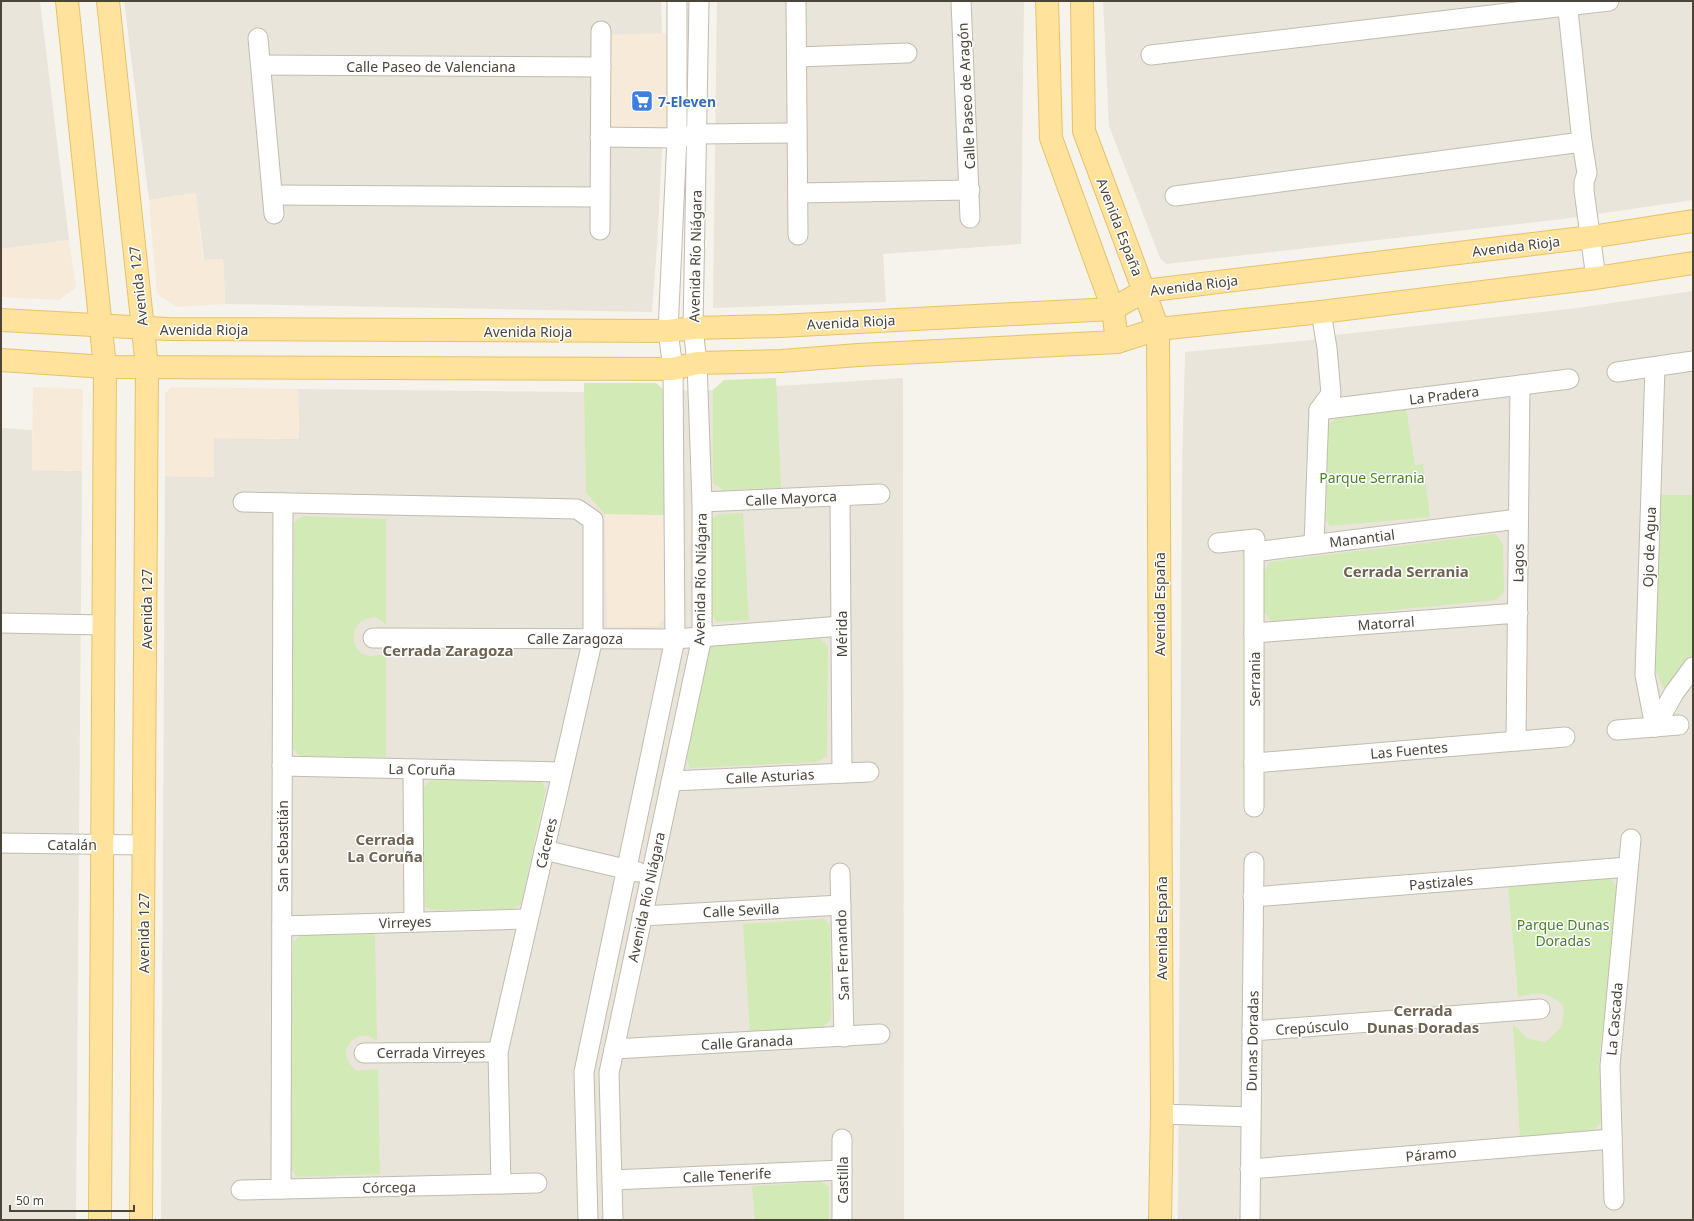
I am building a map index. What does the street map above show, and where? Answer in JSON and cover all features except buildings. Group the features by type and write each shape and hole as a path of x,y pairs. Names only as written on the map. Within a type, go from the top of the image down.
{"main road":[{"path":"67,1 102,326 105,367 100,1220"},
{"name":"Avenida 127","path":"108,1 147,367 141,1220"},
{"path":"1082,10 1047,11 1051,138 1113,309 1117,342"},
{"name":"Avenida España","path":"1082,10 1084,131 1158,329 1162,1114 1160,1220"},
{"name":"Avenida Rioja","path":"1,320 143,328 668,331 693,328 780,326 1113,309 1144,291 1591,236 1693,221"},
{"path":"1,360 105,367 673,369 697,363 782,361 858,355 1117,342 1158,329 1322,312 1596,278 1693,263"},
{"path":"855,322 858,355"},
{"path":"780,326 782,361"}],"street":[{"name":"Avenida Río Niágara","path":"588,1220 584,1072 674,639 673,369 668,331 677,138 677,1"},
{"name":"Avenida Río Niágara","path":"613,1220 608,1073 702,637 702,502 697,363 693,328 698,134 699,1"},
{"path":"796,1 798,235"},
{"name":"Calle Paseo de Aragón","path":"962,1 970,218"},
{"path":"1151,55 1568,3 1609,1"},
{"path":"1568,3 1582,142 1587,172 1584,182 1584,191 1596,278"},
{"path":"600,230 601,31"},
{"path":"258,38 274,214"},
{"path":"797,57 907,53"},
{"name":"Calle Paseo de Valenciana","path":"261,64 601,67"},
{"path":"600,137 677,138 698,134 796,133"},
{"path":"1175,196 1582,142"},
{"name":"Calle Paseo de Aragón","path":"798,193 970,190"},
{"path":"273,195 600,197"},
{"path":"1314,544 1318,410 1330,394 1327,348 1322,312"},
{"path":"1617,372 1693,361"},
{"name":"Ojo de Agua","path":"1655,367 1644,675 1655,727"},
{"name":"La Pradera","path":"1318,410 1569,380"},
{"name":"Lagos","path":"1516,741 1520,385"},
{"name":"Calle Mayorca","path":"702,502 880,494"},
{"name":"Mérida","path":"840,496 842,773"},
{"path":"243,502 283,503"},
{"name":"Cáceres","path":"283,503 577,509 593,520 593,638 498,1052 501,1184"},
{"name":"San Sebastián","path":"281,1189 283,503"},
{"name":"Manantial","path":"1254,552 1518,519"},
{"path":"1218,542 1255,539 1254,552"},
{"name":"Serrania","path":"1254,552 1254,806"},
{"name":"Matorral","path":"1254,633 1518,613"},
{"path":"1,623 104,625"},
{"name":"Calle Zaragoza","path":"373,638 674,639 841,626"},
{"path":"1655,727 1674,693 1693,667"},
{"path":"1617,730 1679,725"},
{"name":"Las Fuentes","path":"1254,763 1565,737"},
{"name":"La Coruña","path":"282,766 562,772"},
{"path":"413,769 414,922"},
{"name":"Calle Asturias","path":"671,781 869,772"},
{"name":"La Cascada","path":"1614,1200 1610,1066 1631,839"},
{"name":"Catalán","path":"1,843 144,845"},
{"path":"544,850 651,875"},
{"name":"Dunas Doradas","path":"1250,1220 1254,862"},
{"name":"Pastizales","path":"1253,897 1628,866"},
{"name":"San Fernando","path":"840,873 844,1037"},
{"name":"Calle Sevilla","path":"642,916 841,905"},
{"name":"Virreyes","path":"282,926 528,919"},
{"name":"Crepúsculo","path":"1252,1031 1540,1009"},
{"name":"Calle Granada","path":"614,1049 880,1034"},
{"name":"Cerrada Virreyes","path":"364,1053 498,1052"},
{"path":"1162,1114 1251,1117"},
{"name":"Páramo","path":"1250,1169 1612,1138"},
{"name":"Castilla","path":"842,1139 842,1220"},
{"name":"Calle Tenerife","path":"612,1180 842,1170"},
{"name":"Córcega","path":"241,1190 537,1183"}],"shaded area":[{"path":"1,1 40,1 69,240 1,249"},
{"path":"124,1 661,1 662,34 608,35 663,132 652,312 225,304 223,259 204,260 196,193 149,200"},
{"path":"717,1 1024,1 1021,244 883,254 886,302 713,308"},
{"path":"1103,1 1693,1 1693,200 1563,219 1166,264 1160,258 1109,126"},
{"path":"670,33 671,122 663,132 608,131 608,35"},
{"path":"196,193 203,260 223,259 225,304 177,307 157,294 149,200"},
{"path":"69,240 76,287 59,300 1,297 1,249"},
{"path":"1693,291 1693,1220 1178,1220 1182,471 1185,352 1311,340 1335,335 1577,308"},
{"path":"903,378 904,1220 161,1220 165,476 214,477 214,438 299,439 298,389 584,392 713,390"},
{"path":"33,387 83,389 82,471 32,470"},
{"path":"172,387 298,389 299,439 214,438 214,477 165,476 165,393"},
{"path":"1,428 32,430 32,470 82,471 76,1220 1,1220"},
{"path":"605,514 665,515 665,618 658,626 607,627"}],"green space":[{"path":"776,378 781,488 723,490 713,483 713,390 724,380"},
{"path":"584,383 656,383 665,391 665,515 605,514 586,493"},
{"name":"Parque Serrania","path":"1406,408 1415,465 1423,464 1430,517 1330,526 1326,520 1328,425 1339,416"},
{"path":"1660,495 1693,495 1693,655 1664,689 1651,661"},
{"path":"743,513 749,620 717,622 712,615 711,519 720,514"},
{"path":"303,516 386,519 386,624 375,617 365,619 357,626 354,643 361,653 367,656 386,653 386,757 299,756 292,747 294,522"},
{"path":"1496,534 1503,545 1504,592 1496,600 1272,622 1264,612 1264,571 1270,562"},
{"path":"820,638 828,647 827,756 817,762 690,768 687,760 705,649 715,642"},
{"path":"432,780 542,782 546,789 521,904 513,909 432,910 425,907 423,787"},
{"name":"Parque Dunas Doradas","path":"1610,878 1618,888 1599,1063 1602,1121 1594,1130 1520,1137 1513,1024 1528,1039 1545,1042 1555,1034 1561,1026 1563,1018 1563,1005 1552,997 1542,994 1532,994 1518,997 1508,885"},
{"path":"824,919 830,925 831,1019 823,1027 750,1033 743,924"},
{"path":"375,934 377,1041 368,1036 360,1036 352,1040 347,1047 346,1055 356,1071 378,1069 380,1174 297,1177 290,1168 293,942 301,935"},
{"path":"821,1182 829,1187 829,1220 755,1220 752,1186"}],"place":[{"name":"7-Eleven","path":"642,101"}],"district":[{"name":"Cerrada Serrania","path":"1406,571"},
{"name":"Cerrada Zaragoza","path":"448,650"},
{"name":"Cerrada La Coruña","path":"385,848"},
{"name":"Cerrada Dunas Doradas","path":"1423,1018"}]}
